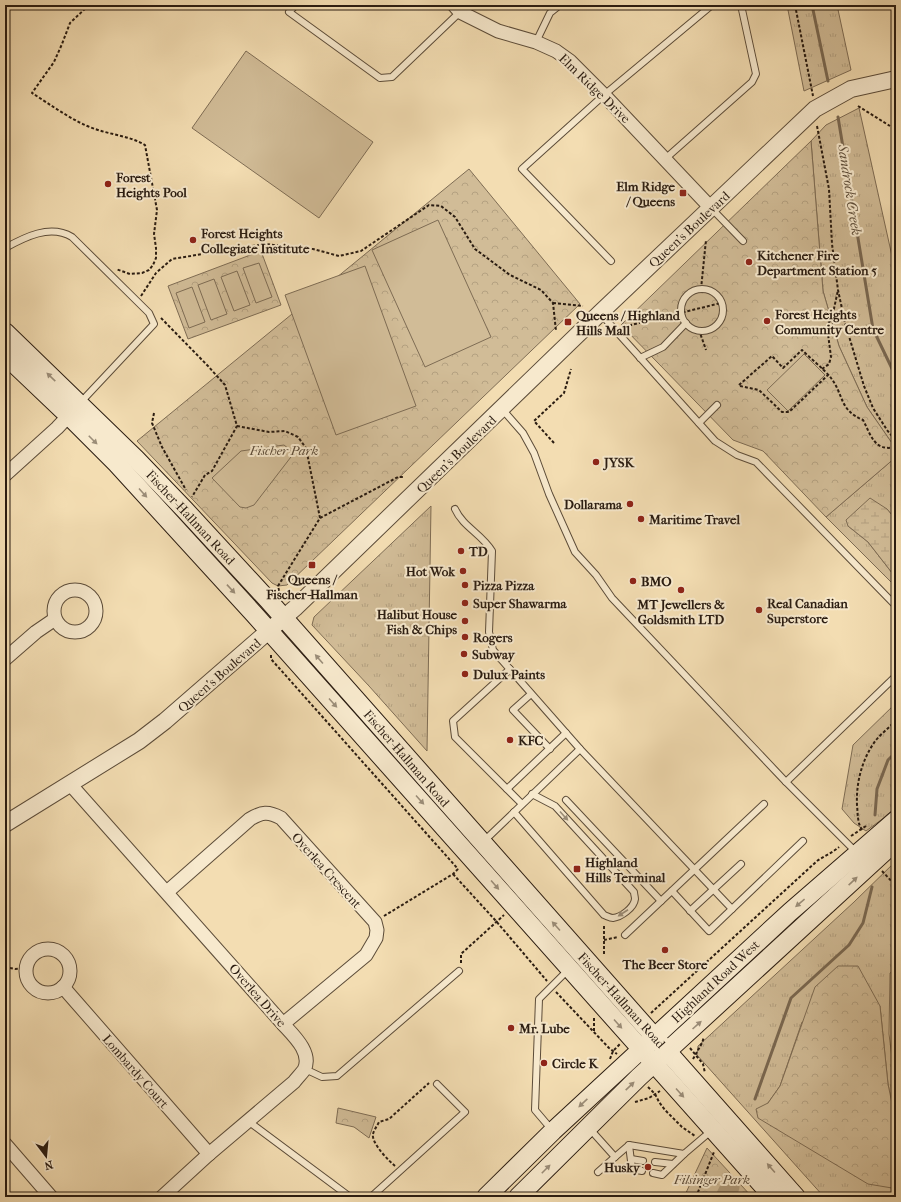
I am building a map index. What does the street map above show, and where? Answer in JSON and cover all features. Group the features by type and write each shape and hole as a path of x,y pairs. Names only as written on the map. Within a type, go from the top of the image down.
{"main road":[{"name":"Fischer-Hallman Road","path":"5,332 74,410 117,464 269,632 773,1197"},
{"name":"Fischer-Hallman Road","path":"5,355 136,459 185,510 284,618 796,1197"},
{"name":"Highland Road West","path":"518,1197 588,1127 867,862 896,820"},
{"name":"Highland Road West","path":"486,1197 553,1132 790,912 896,842"}],"street":[{"name":"Elm Ridge Drive","path":"457,8 498,30 536,42 556,51 570,61 711,208"},
{"name":"Queen's Boulevard","path":"5,824 139,741 165,721 269,632 600,313 815,109 851,89 896,79"},
{"path":"5,475 74,410"},
{"path":"5,659 36,632 55,619"},
{"name":"Overlea Drive","path":"70,784 84,802 167,892 302,1047 307,1059 305,1069"},
{"name":"Overlea Crescent","path":"167,892 250,819 265,813 273,813 281,818 375,922"},
{"path":"283,1024 366,955 376,938 377,930 375,922"},
{"path":"49,949 62,955 67,961 70,974 62,987 56,991 48,993 41,992 34,988 26,976 26,968 29,960 34,954 42,950 49,949"},
{"name":"Lombardy Court","path":"62,987 209,1154"},
{"path":"162,1197 209,1154 294,1082 305,1069"},
{"path":"6,1148 51,1197"}],"lane":[{"path":"296,5 289,12 380,78 392,77 457,8"},
{"path":"536,42 550,14 560,5"},
{"path":"611,261 522,169 604,95 712,5"},
{"path":"665,160 752,82 756,74 741,5"},
{"path":"711,208 743,241"},
{"path":"5,248 25,237 38,233 52,232 66,234 72,237 149,313 154,324 74,410"},
{"path":"694,290 709,290 715,294 721,303 722,316 719,322 710,328 699,330 691,328 686,323 681,313 683,300 694,290"},
{"path":"600,313 715,441 737,455 756,462 896,606"},
{"path":"640,358 663,347 686,323"},
{"path":"699,424 718,405"},
{"path":"502,409 523,433 534,453 549,494 575,552 596,575 612,598 786,782 867,862"},
{"path":"455,509 459,518 485,542 492,551 489,632 491,647 580,749 732,909"},
{"path":"510,669 453,721 454,736 522,804"},
{"path":"786,782 896,676"},
{"path":"531,694 513,710 550,749"},
{"path":"507,789 566,733"},
{"path":"482,843 580,749"},
{"path":"514,812 604,914 611,918 620,916 632,906 635,900 634,892 555,806 532,794"},
{"path":"566,800 661,901"},
{"path":"625,935 764,804"},
{"path":"672,891 709,931 802,841"},
{"path":"690,911 740,864"},
{"path":"553,1132 535,1110 539,999 569,969"},
{"path":"305,1069 322,1077 338,1076 459,971"},
{"path":"372,1197 465,1112 437,1084"},
{"path":"248,1121 350,1197"},
{"path":"588,1127 615,1157"},
{"path":"653,1173 662,1175 713,1130"},
{"path":"598,1172 629,1145 684,1154"},
{"path":"629,1145 632,1169 642,1171"},
{"path":"631,1158 643,1161"},
{"path":"655,1162 673,1164"}],"path":[{"path":"89,5 70,23 54,62 32,93 84,124 95,129 138,141 145,145 157,210 154,234 156,258 149,270 142,273 130,274 113,267"},
{"path":"796,5 815,109 817,133 829,189 832,244 838,290 849,336 864,386 873,408 896,441"},
{"path":"858,106 890,126"},
{"path":"141,297 156,273 172,259 264,244 313,249 339,256 361,251 429,205 441,206 455,217 475,249 510,275 541,290 552,303 556,331"},
{"path":"701,289 706,240"},
{"path":"822,370 829,364 831,357 828,324 832,318 838,290"},
{"path":"552,303 583,306"},
{"path":"621,321 627,326 721,303"},
{"path":"699,330 706,350"},
{"path":"828,375 789,412 782,412 759,390 740,386 772,356 783,368 802,350 828,375 836,386 847,409 855,416 863,420 871,438 878,445 887,449 896,447"},
{"path":"154,413 152,423 162,447 191,499 205,476 212,471 237,426 225,385 208,366"},
{"path":"554,443 534,421 564,393 571,369"},
{"path":"237,426 269,432 285,431 298,437 306,448 320,518"},
{"path":"279,591 278,586 320,518 398,477 403,477"},
{"path":"271,652 271,659 458,869 453,874 375,922"},
{"path":"865,833 858,824 857,798 859,780 865,759 876,740 896,720"},
{"path":"654,1010 817,862 838,848"},
{"path":"867,862 896,886"},
{"path":"453,874 496,921 551,987 609,1048 618,1055"},
{"path":"459,971 461,967 460,954 496,921 514,907"},
{"path":"604,914 604,954"},
{"path":"604,940 625,935"},
{"path":"5,967 15,969 26,968"},
{"path":"686,1044 704,1064"},
{"path":"400,1171 385,1158 373,1138 373,1133 379,1122 389,1119 432,1081 437,1084"},
{"path":"648,1086 656,1094"},
{"path":"649,1098 666,1088"},
{"path":"696,1197 714,1152"}],"green space":[{"path":"787,5 837,5 851,70 804,91"},
{"path":"246,51 373,142 319,218 192,128"},
{"path":"859,108 896,274 896,449 867,407 839,346 823,291 811,141 826,125"},
{"path":"811,141 823,291 839,346 867,407 896,449 896,457 826,517 763,451 733,440 621,325"},
{"name":"Fischer Park","path":"469,169 580,304 287,585 278,586 272,583 137,441"},
{"path":"438,220 491,337 425,367 372,250"},
{"path":"261,251 281,305 188,339 168,286"},
{"path":"259,263 272,297 256,303 243,268"},
{"path":"365,266 416,406 336,435 285,295"},
{"path":"237,271 250,305 234,311 221,277"},
{"path":"214,279 227,314 211,320 198,285"},
{"path":"192,287 205,322 189,328 176,293"},
{"path":"804,354 825,375 788,411 767,390"},
{"path":"284,445 294,453 254,505 246,508 240,507 212,478 241,451"},
{"path":"896,457 896,520 887,509 848,526 868,542 896,578 896,587 826,517"},
{"path":"870,498 887,509 896,520 896,578 868,542 848,526 846,520"},
{"path":"431,506 427,751 312,625 314,617"},
{"path":"896,703 896,807 866,831 854,823 842,809 853,745"},
{"path":"896,861 896,866 892,870 896,875 896,970 890,973 889,1034 896,1090 896,1123 888,1084 880,1006 802,1022 780,1086 768,1103 891,1188 896,1178 896,1191 889,1197 824,1197 697,1055 698,1046 854,902"},
{"path":"838,966 858,966 880,1006 888,1084 896,1123 896,1178 892,1188 868,1184 758,1118 756,1109 768,1103 780,1086 815,987"},
{"path":"338,1108 376,1117 369,1138 354,1127 336,1123"},
{"name":"Filsinger Park","path":"707,1148 752,1197 684,1197"}],"waterway":[{"name":"Sandrock Creek","path":"812,5 828,81"},
{"name":"Sandrock Creek","path":"838,117 873,329 896,377"},
{"name":"Sandrock Creek","path":"875,815 877,789 888,760 896,752"},
{"name":"Sandrock Creek","path":"755,1099 791,998 849,945 863,923 872,887"},
{"name":"Sandrock Creek","path":"725,1197 730,1187"}],"place":[{"name":"Forest Heights Pool","path":"108,184"},
{"name":"Elm Ridge / Queens","path":"683,193"},
{"name":"Forest Heights Collegiate Institute","path":"193,240"},
{"name":"Kitchener Fire Department Station 5","path":"749,262"},
{"name":"Forest Heights Community Centre","path":"767,321"},
{"name":"Queens / Highland Hills Mall","path":"568,322"},
{"name":"JYSK","path":"596,462"},
{"name":"Dollarama","path":"630,504"},
{"name":"Maritime Travel","path":"641,519"},
{"name":"TD","path":"461,551"},
{"name":"Queens / Fischer-Hallman","path":"312,565"},
{"name":"Hot Wok","path":"463,571"},
{"name":"BMO","path":"633,581"},
{"name":"Pizza Pizza","path":"465,585"},
{"name":"MT Jewellers & Goldsmith LTD","path":"681,590"},
{"name":"Super Shawarma","path":"465,603"},
{"name":"Real Canadian Superstore","path":"759,610"},
{"name":"Halibut House Fish & Chips","path":"465,621"},
{"name":"Rogers","path":"465,637"},
{"name":"Subway","path":"464,654"},
{"name":"Dulux Paints","path":"465,674"},
{"name":"KFC","path":"510,740"},
{"name":"Highland Hills Terminal","path":"577,869"},
{"name":"The Beer Store","path":"665,950"},
{"name":"Mr. Lube","path":"511,1028"},
{"name":"Circle K","path":"544,1063"},
{"name":"Husky","path":"648,1167"}]}
